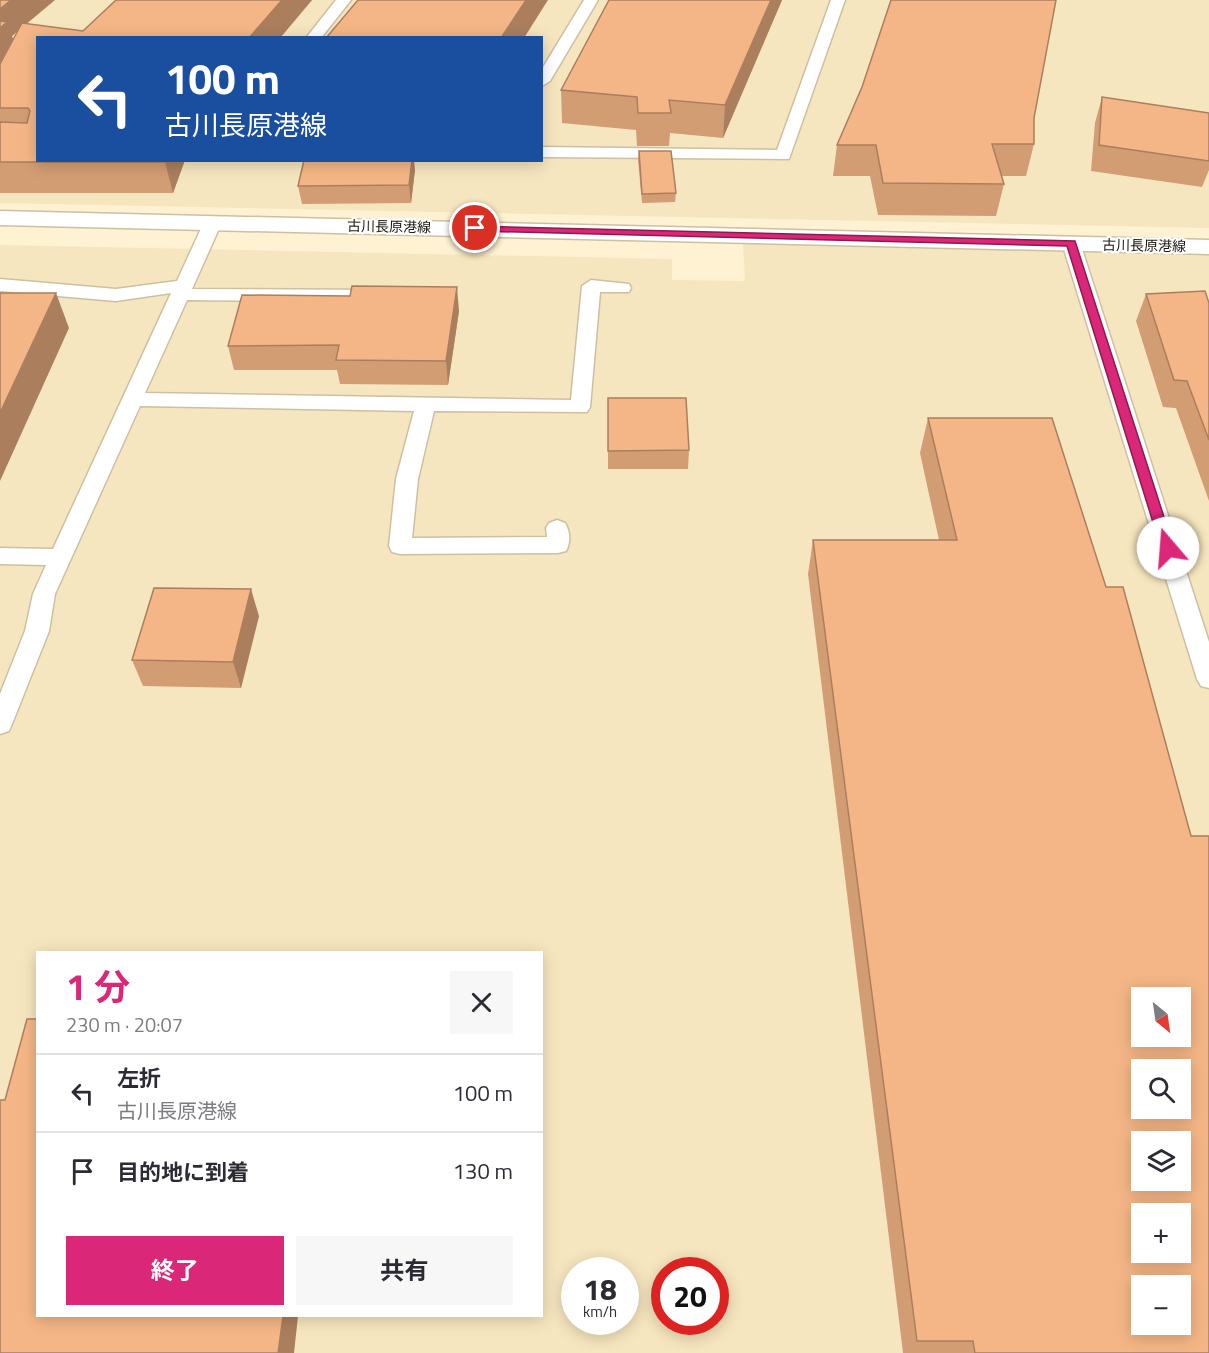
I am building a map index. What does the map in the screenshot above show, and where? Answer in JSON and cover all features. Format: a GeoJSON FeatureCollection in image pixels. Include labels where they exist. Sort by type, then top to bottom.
{"type":"FeatureCollection","features":[{"type":"Feature","properties":{"kind":"main road","name":"古川長原港線"},"geometry":{"type":"LineString","coordinates":[[0,218],[1209,247]]}},
{"type":"Feature","properties":{"kind":"lane"},"geometry":{"type":"LineString","coordinates":[[315,36],[344,0]]}},
{"type":"Feature","properties":{"kind":"lane"},"geometry":{"type":"LineString","coordinates":[[543,79],[591,0]]}},
{"type":"Feature","properties":{"kind":"lane"},"geometry":{"type":"LineString","coordinates":[[543,152],[783,154],[838,0]]}},
{"type":"Feature","properties":{"kind":"lane"},"geometry":{"type":"LineString","coordinates":[[0,724],[37,631],[44,594],[213,222]]}},
{"type":"Feature","properties":{"kind":"lane"},"geometry":{"type":"LineString","coordinates":[[1071,243],[1209,679]]}},
{"type":"Feature","properties":{"kind":"lane"},"geometry":{"type":"LineString","coordinates":[[0,285],[116,295],[182,290],[403,296]]}},
{"type":"Feature","properties":{"kind":"lane"},"geometry":{"type":"LineString","coordinates":[[132,399],[580,407],[591,286],[622,288]]}},
{"type":"Feature","properties":{"kind":"lane"},"geometry":{"type":"LineString","coordinates":[[426,403],[407,479],[400,546],[558,545],[557,528]]}},
{"type":"Feature","properties":{"kind":"lane"},"geometry":{"type":"LineString","coordinates":[[0,556],[60,557]]}},
{"type":"Feature","properties":{"kind":"shaded area"},"geometry":{"type":"Polygon","coordinates":[[[0,0],[1209,0],[1209,228],[0,203],[0,0]]]}},
{"type":"Feature","properties":{"kind":"shaded area"},"geometry":{"type":"Polygon","coordinates":[[[743,242],[1209,251],[1209,1353],[0,1353],[0,245],[672,259],[672,280],[745,281],[743,242]]]}},
{"type":"Feature","properties":{"kind":"building"},"geometry":{"type":"Polygon","coordinates":[[[0,0],[11,0],[0,9],[0,0]]]}},
{"type":"Feature","properties":{"kind":"building"},"geometry":{"type":"Polygon","coordinates":[[[116,0],[282,0],[251,36],[36,36],[36,162],[0,162],[0,122],[27,123],[30,111],[28,108],[0,108],[0,64],[22,23],[83,31],[116,0]]]}},
{"type":"Feature","properties":{"kind":"building"},"geometry":{"type":"Polygon","coordinates":[[[358,0],[526,0],[502,36],[328,36],[358,0]]]}},
{"type":"Feature","properties":{"kind":"building"},"geometry":{"type":"Polygon","coordinates":[[[609,0],[771,0],[725,105],[669,100],[671,113],[638,113],[637,97],[561,90],[609,0]]]}},
{"type":"Feature","properties":{"kind":"building"},"geometry":{"type":"Polygon","coordinates":[[[891,0],[1056,0],[1034,118],[1034,144],[992,144],[1004,184],[883,183],[876,145],[837,145],[862,87],[891,0]]]}},
{"type":"Feature","properties":{"kind":"building"},"geometry":{"type":"Polygon","coordinates":[[[0,21],[7,22],[0,28],[0,21]]]}},
{"type":"Feature","properties":{"kind":"building"},"geometry":{"type":"Polygon","coordinates":[[[1102,97],[1209,113],[1209,161],[1099,145],[1102,97]]]}},
{"type":"Feature","properties":{"kind":"building"},"geometry":{"type":"Polygon","coordinates":[[[639,151],[671,151],[676,193],[642,194],[639,151]]]}},
{"type":"Feature","properties":{"kind":"building"},"geometry":{"type":"Polygon","coordinates":[[[304,162],[412,162],[409,185],[298,186],[304,162]]]}},
{"type":"Feature","properties":{"kind":"building"},"geometry":{"type":"Polygon","coordinates":[[[352,286],[457,287],[446,361],[336,360],[339,345],[228,346],[242,295],[350,296],[352,286]]]}},
{"type":"Feature","properties":{"kind":"building"},"geometry":{"type":"Polygon","coordinates":[[[1205,291],[1209,303],[1209,440],[1187,381],[1174,380],[1146,294],[1205,291]]]}},
{"type":"Feature","properties":{"kind":"building"},"geometry":{"type":"Polygon","coordinates":[[[0,293],[56,293],[0,413],[0,293]]]}},
{"type":"Feature","properties":{"kind":"building"},"geometry":{"type":"Polygon","coordinates":[[[608,398],[686,398],[689,450],[608,451],[608,398]]]}},
{"type":"Feature","properties":{"kind":"building"},"geometry":{"type":"Polygon","coordinates":[[[928,418],[1052,418],[1106,587],[1123,587],[1191,836],[1209,836],[1209,1353],[975,1353],[973,1341],[917,1341],[813,540],[957,540],[928,418]]]}},
{"type":"Feature","properties":{"kind":"building"},"geometry":{"type":"Polygon","coordinates":[[[154,588],[251,589],[233,662],[132,660],[154,588]]]}},
{"type":"Feature","properties":{"kind":"building"},"geometry":{"type":"Polygon","coordinates":[[[27,1019],[36,1019],[36,1317],[283,1317],[278,1353],[0,1353],[0,1100],[5,1100],[27,1019]]]}},
{"type":"Feature","properties":{"kind":"route"},"geometry":{"type":"LineString","coordinates":[[475,228],[1071,243],[1168,548]]}}]}
